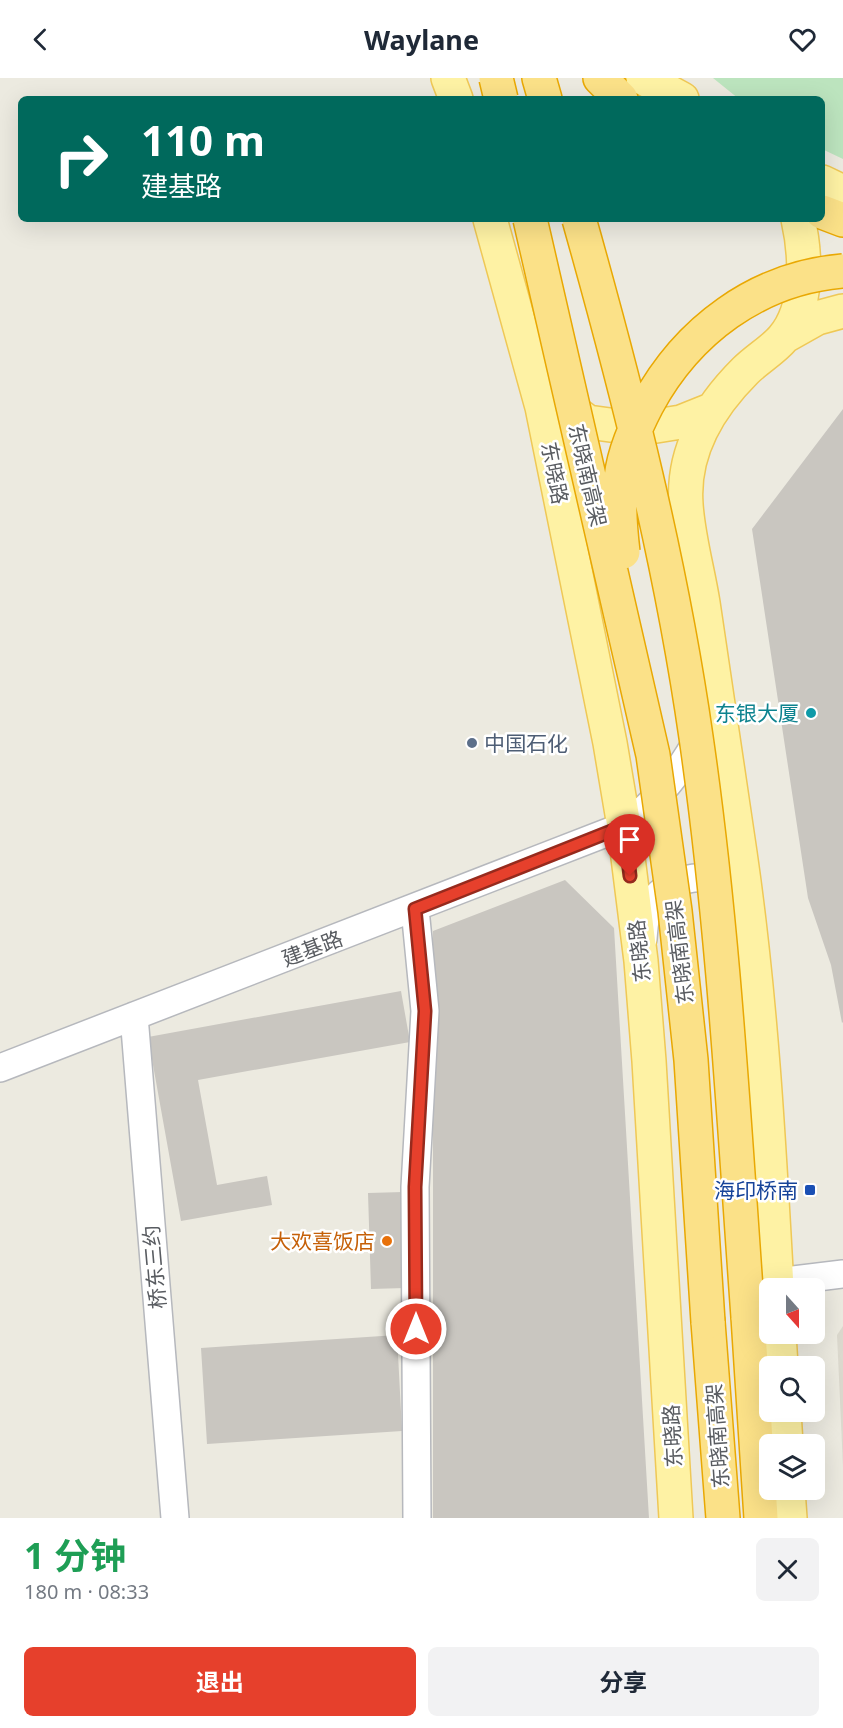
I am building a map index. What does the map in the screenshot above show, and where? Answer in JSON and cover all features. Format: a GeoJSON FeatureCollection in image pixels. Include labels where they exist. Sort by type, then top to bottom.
{"type":"FeatureCollection","features":[{"type":"Feature","properties":{"kind":"highway"},"geometry":{"type":"LineString","coordinates":[[496,78],[500,96]]}},
{"type":"Feature","properties":{"kind":"highway"},"geometry":{"type":"LineString","coordinates":[[539,78],[544,96]]}},
{"type":"Feature","properties":{"kind":"highway"},"geometry":{"type":"LineString","coordinates":[[600,78],[618,96]]}},
{"type":"Feature","properties":{"kind":"highway"},"geometry":{"type":"LineString","coordinates":[[825,213],[843,220]]}},
{"type":"Feature","properties":{"kind":"highway","name":"东晓南高架"},"geometry":{"type":"LineString","coordinates":[[531,222],[591,491],[642,696],[656,775],[691,1060],[723,1518]]}},
{"type":"Feature","properties":{"kind":"highway","name":"东晓南高架"},"geometry":{"type":"LineString","coordinates":[[580,222],[620,371],[654,513],[696,735],[721,953],[761,1518]]}},
{"type":"Feature","properties":{"kind":"highway"},"geometry":{"type":"LineString","coordinates":[[642,696],[619,503],[627,451],[639,420],[670,367],[689,346],[732,309],[784,283],[843,271]]}},
{"type":"Feature","properties":{"kind":"main road"},"geometry":{"type":"LineString","coordinates":[[448,78],[455,96]]}},
{"type":"Feature","properties":{"kind":"main road"},"geometry":{"type":"LineString","coordinates":[[491,96],[516,78]]}},
{"type":"Feature","properties":{"kind":"main road"},"geometry":{"type":"LineString","coordinates":[[643,78],[676,96]]}},
{"type":"Feature","properties":{"kind":"main road"},"geometry":{"type":"LineString","coordinates":[[668,78],[687,96]]}},
{"type":"Feature","properties":{"kind":"main road"},"geometry":{"type":"LineString","coordinates":[[825,183],[843,192]]}},
{"type":"Feature","properties":{"kind":"main road","name":"东晓路"},"geometry":{"type":"LineString","coordinates":[[491,222],[542,406],[606,722],[624,826],[641,961],[661,1237],[676,1518]]}},
{"type":"Feature","properties":{"kind":"main road"},"geometry":{"type":"LineString","coordinates":[[785,336],[803,289],[803,251],[798,222]]}},
{"type":"Feature","properties":{"kind":"main road"},"geometry":{"type":"LineString","coordinates":[[777,1278],[768,1122],[749,916],[686,503],[690,453],[711,410],[746,370],[785,336],[817,318],[843,311]]}},
{"type":"Feature","properties":{"kind":"main road"},"geometry":{"type":"LineString","coordinates":[[532,369],[555,398],[588,423],[657,426],[681,422],[711,410]]}},
{"type":"Feature","properties":{"kind":"main road"},"geometry":{"type":"LineString","coordinates":[[789,1500],[790,1518]]}},
{"type":"Feature","properties":{"kind":"street","name":"建基路"},"geometry":{"type":"LineString","coordinates":[[0,1068],[415,909],[624,826],[645,810],[679,773],[718,702]]}},
{"type":"Feature","properties":{"kind":"street"},"geometry":{"type":"LineString","coordinates":[[641,961],[648,908],[661,891],[676,882],[699,878],[719,881],[736,896],[749,916]]}},
{"type":"Feature","properties":{"kind":"street"},"geometry":{"type":"LineString","coordinates":[[415,909],[425,1011],[415,1187],[417,1518]]}},
{"type":"Feature","properties":{"kind":"street","name":"桥东三约"},"geometry":{"type":"LineString","coordinates":[[134,1016],[175,1518]]}},
{"type":"Feature","properties":{"kind":"street"},"geometry":{"type":"LineString","coordinates":[[819,1278],[843,1274]]}},
{"type":"Feature","properties":{"kind":"shaded area"},"geometry":{"type":"Polygon","coordinates":[[[843,1326],[843,1467],[837,1335],[843,1326]]]}},
{"type":"Feature","properties":{"kind":"green space"},"geometry":{"type":"Polygon","coordinates":[[[713,78],[843,78],[843,159],[825,150],[825,96],[735,96],[713,78]]]}},
{"type":"Feature","properties":{"kind":"building","name":"东银大厦"},"geometry":{"type":"Polygon","coordinates":[[[843,409],[842,1023],[831,965],[808,898],[752,529],[843,409]]]}},
{"type":"Feature","properties":{"kind":"building"},"geometry":{"type":"Polygon","coordinates":[[[565,880],[614,928],[649,1518],[433,1518],[433,931],[565,880]]]}},
{"type":"Feature","properties":{"kind":"building"},"geometry":{"type":"Polygon","coordinates":[[[401,991],[410,1042],[198,1080],[217,1185],[267,1176],[272,1205],[181,1221],[148,1037],[401,991]]]}},
{"type":"Feature","properties":{"kind":"building","name":"大欢喜饭店"},"geometry":{"type":"Polygon","coordinates":[[[403,1192],[405,1288],[371,1289],[368,1193],[403,1192]]]}},
{"type":"Feature","properties":{"kind":"building"},"geometry":{"type":"Polygon","coordinates":[[[397,1335],[402,1431],[207,1444],[201,1348],[397,1335]]]}},
{"type":"Feature","properties":{"kind":"place","name":"东银大厦"},"geometry":{"type":"Point","coordinates":[811,713]}},
{"type":"Feature","properties":{"kind":"place","name":"中国石化"},"geometry":{"type":"Point","coordinates":[472,743]}},
{"type":"Feature","properties":{"kind":"place","name":"海印桥南"},"geometry":{"type":"Point","coordinates":[810,1190]}},
{"type":"Feature","properties":{"kind":"place","name":"大欢喜饭店"},"geometry":{"type":"Point","coordinates":[387,1241]}},
{"type":"Feature","properties":{"kind":"route"},"geometry":{"type":"LineString","coordinates":[[416,1329],[415,1187],[425,1011],[415,909],[624,826],[630,876]]}}]}
